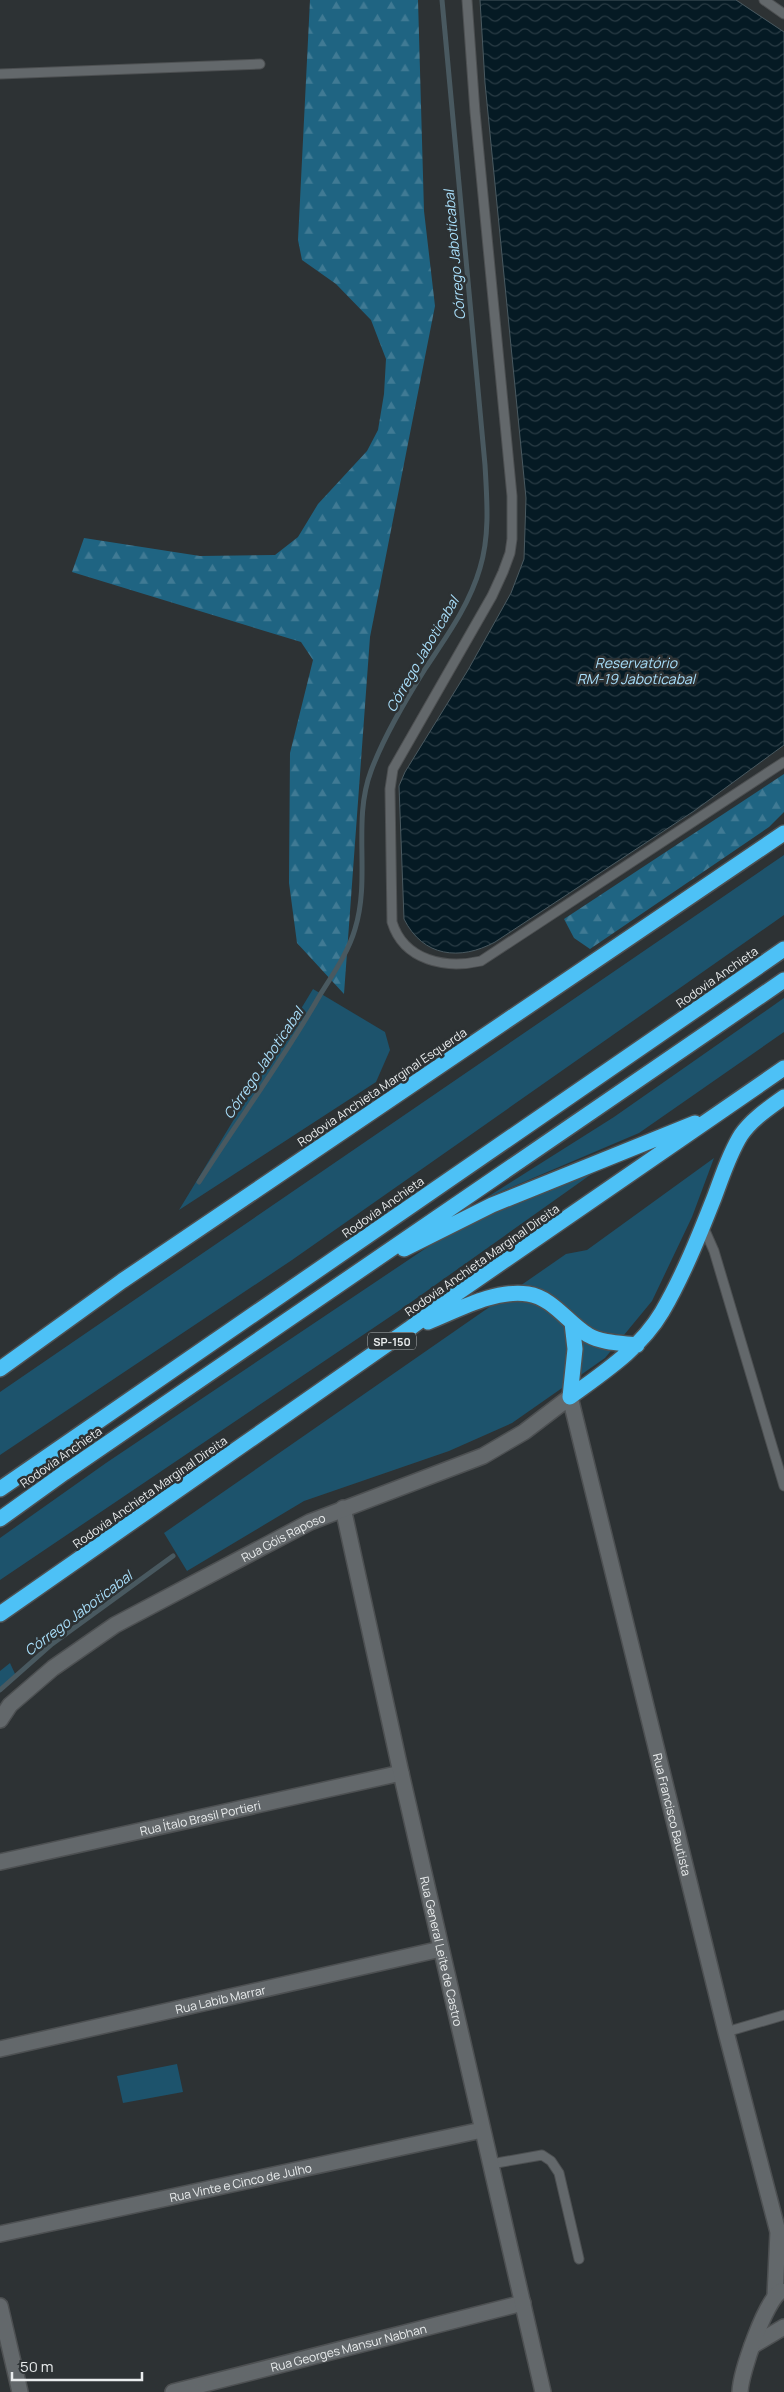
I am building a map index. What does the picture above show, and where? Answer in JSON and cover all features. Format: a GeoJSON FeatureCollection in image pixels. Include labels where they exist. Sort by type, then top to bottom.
{"type":"FeatureCollection","features":[{"type":"Feature","properties":{"kind":"highway","name":"Rodovia Anchieta Marginal Esquerda"},"geometry":{"type":"LineString","coordinates":[[0,1369],[122,1281],[784,833]]}},
{"type":"Feature","properties":{"kind":"highway","name":"Rodovia Anchieta"},"geometry":{"type":"LineString","coordinates":[[0,1489],[784,949]]}},
{"type":"Feature","properties":{"kind":"highway","name":"Rodovia Anchieta"},"geometry":{"type":"LineString","coordinates":[[0,1519],[356,1272],[784,980]]}},
{"type":"Feature","properties":{"kind":"highway","name":"Rodovia Anchieta Marginal Direita"},"geometry":{"type":"LineString","coordinates":[[0,1614],[409,1330],[453,1296],[784,1068]]}},
{"type":"Feature","properties":{"kind":"highway"},"geometry":{"type":"LineString","coordinates":[[570,1397],[637,1345],[661,1313],[703,1226],[733,1148],[742,1133],[760,1114],[784,1098]]}},
{"type":"Feature","properties":{"kind":"highway"},"geometry":{"type":"LineString","coordinates":[[356,1272],[492,1205],[721,1112]]}},
{"type":"Feature","properties":{"kind":"highway"},"geometry":{"type":"LineString","coordinates":[[409,1330],[458,1310],[506,1294],[528,1294],[544,1299],[588,1336],[600,1340],[637,1345]]}},
{"type":"Feature","properties":{"kind":"highway"},"geometry":{"type":"LineString","coordinates":[[570,1397],[575,1349],[572,1323]]}},
{"type":"Feature","properties":{"kind":"street"},"geometry":{"type":"LineString","coordinates":[[771,842],[784,828]]}},
{"type":"Feature","properties":{"kind":"street","name":"Rua Góis Raposo"},"geometry":{"type":"LineString","coordinates":[[0,1720],[10,1705],[53,1668],[116,1625],[284,1535],[343,1508],[483,1456],[524,1432],[570,1397]]}},
{"type":"Feature","properties":{"kind":"street","name":"Rua Francisco Bautista"},"geometry":{"type":"LineString","coordinates":[[570,1397],[726,2032],[781,2235],[777,2296],[772,2312],[775,2317],[784,2322]]}},
{"type":"Feature","properties":{"kind":"street","name":"Rua General Leite de Castro"},"geometry":{"type":"LineString","coordinates":[[343,1508],[401,1773],[543,2392]]}},
{"type":"Feature","properties":{"kind":"street","name":"Rua Ítalo Brasil Portieri"},"geometry":{"type":"LineString","coordinates":[[0,1862],[401,1773]]}},
{"type":"Feature","properties":{"kind":"street","name":"Rua Labib Marrar"},"geometry":{"type":"LineString","coordinates":[[0,2049],[441,1949]]}},
{"type":"Feature","properties":{"kind":"street","name":"Rua Vinte e Cinco de Julho"},"geometry":{"type":"LineString","coordinates":[[0,2234],[482,2130]]}},
{"type":"Feature","properties":{"kind":"street","name":"Rua Francisco Bautista"},"geometry":{"type":"LineString","coordinates":[[740,2392],[742,2374],[752,2346],[777,2296]]}},
{"type":"Feature","properties":{"kind":"street","name":"Rua Georges Mansur Nabhan"},"geometry":{"type":"LineString","coordinates":[[173,2392],[523,2304]]}},
{"type":"Feature","properties":{"kind":"street"},"geometry":{"type":"LineString","coordinates":[[0,2306],[20,2392]]}},
{"type":"Feature","properties":{"kind":"street"},"geometry":{"type":"LineString","coordinates":[[752,2346],[784,2327]]}},
{"type":"Feature","properties":{"kind":"lane"},"geometry":{"type":"LineString","coordinates":[[467,0],[475,112],[512,496],[512,539],[510,553],[492,596],[394,770],[390,789],[392,922],[394,929],[408,949],[429,960],[458,965],[481,961],[784,762]]}},
{"type":"Feature","properties":{"kind":"lane"},"geometry":{"type":"LineString","coordinates":[[764,0],[784,14]]}},
{"type":"Feature","properties":{"kind":"lane"},"geometry":{"type":"LineString","coordinates":[[0,74],[260,64]]}},
{"type":"Feature","properties":{"kind":"lane"},"geometry":{"type":"LineString","coordinates":[[703,1226],[714,1251],[784,1486]]}},
{"type":"Feature","properties":{"kind":"lane"},"geometry":{"type":"LineString","coordinates":[[726,2032],[784,2015]]}},
{"type":"Feature","properties":{"kind":"lane"},"geometry":{"type":"LineString","coordinates":[[491,2164],[542,2155],[551,2161],[559,2173],[579,2259]]}},
{"type":"Feature","properties":{"kind":"shaded area"},"geometry":{"type":"Polygon","coordinates":[[[784,855],[784,915],[292,1260],[0,1455],[0,1392],[784,855]]]}},
{"type":"Feature","properties":{"kind":"shaded area"},"geometry":{"type":"Polygon","coordinates":[[[313,989],[385,1032],[390,1050],[376,1082],[179,1210],[313,989]]]}},
{"type":"Feature","properties":{"kind":"shaded area"},"geometry":{"type":"Polygon","coordinates":[[[784,998],[784,1032],[639,1133],[486,1198],[614,1117],[784,998]]]}},
{"type":"Feature","properties":{"kind":"shaded area"},"geometry":{"type":"Polygon","coordinates":[[[714,1158],[692,1217],[652,1301],[605,1358],[512,1423],[449,1451],[304,1501],[187,1571],[164,1533],[566,1254],[587,1250],[714,1158]]]}},
{"type":"Feature","properties":{"kind":"shaded area"},"geometry":{"type":"Polygon","coordinates":[[[600,1168],[400,1310],[0,1580],[0,1538],[106,1463],[450,1232],[600,1168]]]}},
{"type":"Feature","properties":{"kind":"shaded area"},"geometry":{"type":"Polygon","coordinates":[[[10,1663],[16,1676],[0,1692],[0,1671],[10,1663]]]}},
{"type":"Feature","properties":{"kind":"shaded area"},"geometry":{"type":"Polygon","coordinates":[[[177,2064],[183,2092],[123,2103],[117,2076],[177,2064]]]}},
{"type":"Feature","properties":{"kind":"green space"},"geometry":{"type":"Polygon","coordinates":[[[310,0],[418,0],[424,211],[435,306],[370,637],[344,994],[297,943],[289,883],[290,753],[313,660],[301,642],[72,572],[84,538],[200,556],[275,555],[298,537],[318,504],[367,451],[378,430],[384,394],[386,359],[371,320],[336,284],[302,260],[298,240],[310,0]]]}},
{"type":"Feature","properties":{"kind":"green space"},"geometry":{"type":"Polygon","coordinates":[[[784,774],[784,812],[769,827],[590,949],[574,938],[564,919],[784,774]]]}},
{"type":"Feature","properties":{"kind":"water","name":"Reservatório RM-19 Jaboticabal"},"geometry":{"type":"Polygon","coordinates":[[[480,0],[736,0],[784,32],[784,745],[694,811],[495,942],[469,952],[456,953],[443,952],[421,941],[412,932],[404,919],[399,786],[405,772],[468,670],[511,593],[524,559],[526,498],[485,83],[480,0]]]}},
{"type":"Feature","properties":{"kind":"waterway","name":"Córrego Jaboticabal"},"geometry":{"type":"LineString","coordinates":[[199,1182],[291,1043],[344,955],[355,929],[360,910],[363,810],[371,771],[382,745],[403,706],[449,633],[470,595],[483,556],[487,517],[485,465],[442,0]]}},
{"type":"Feature","properties":{"kind":"waterway","name":"Córrego Jaboticabal"},"geometry":{"type":"LineString","coordinates":[[0,1690],[52,1644],[173,1556]]}}]}
